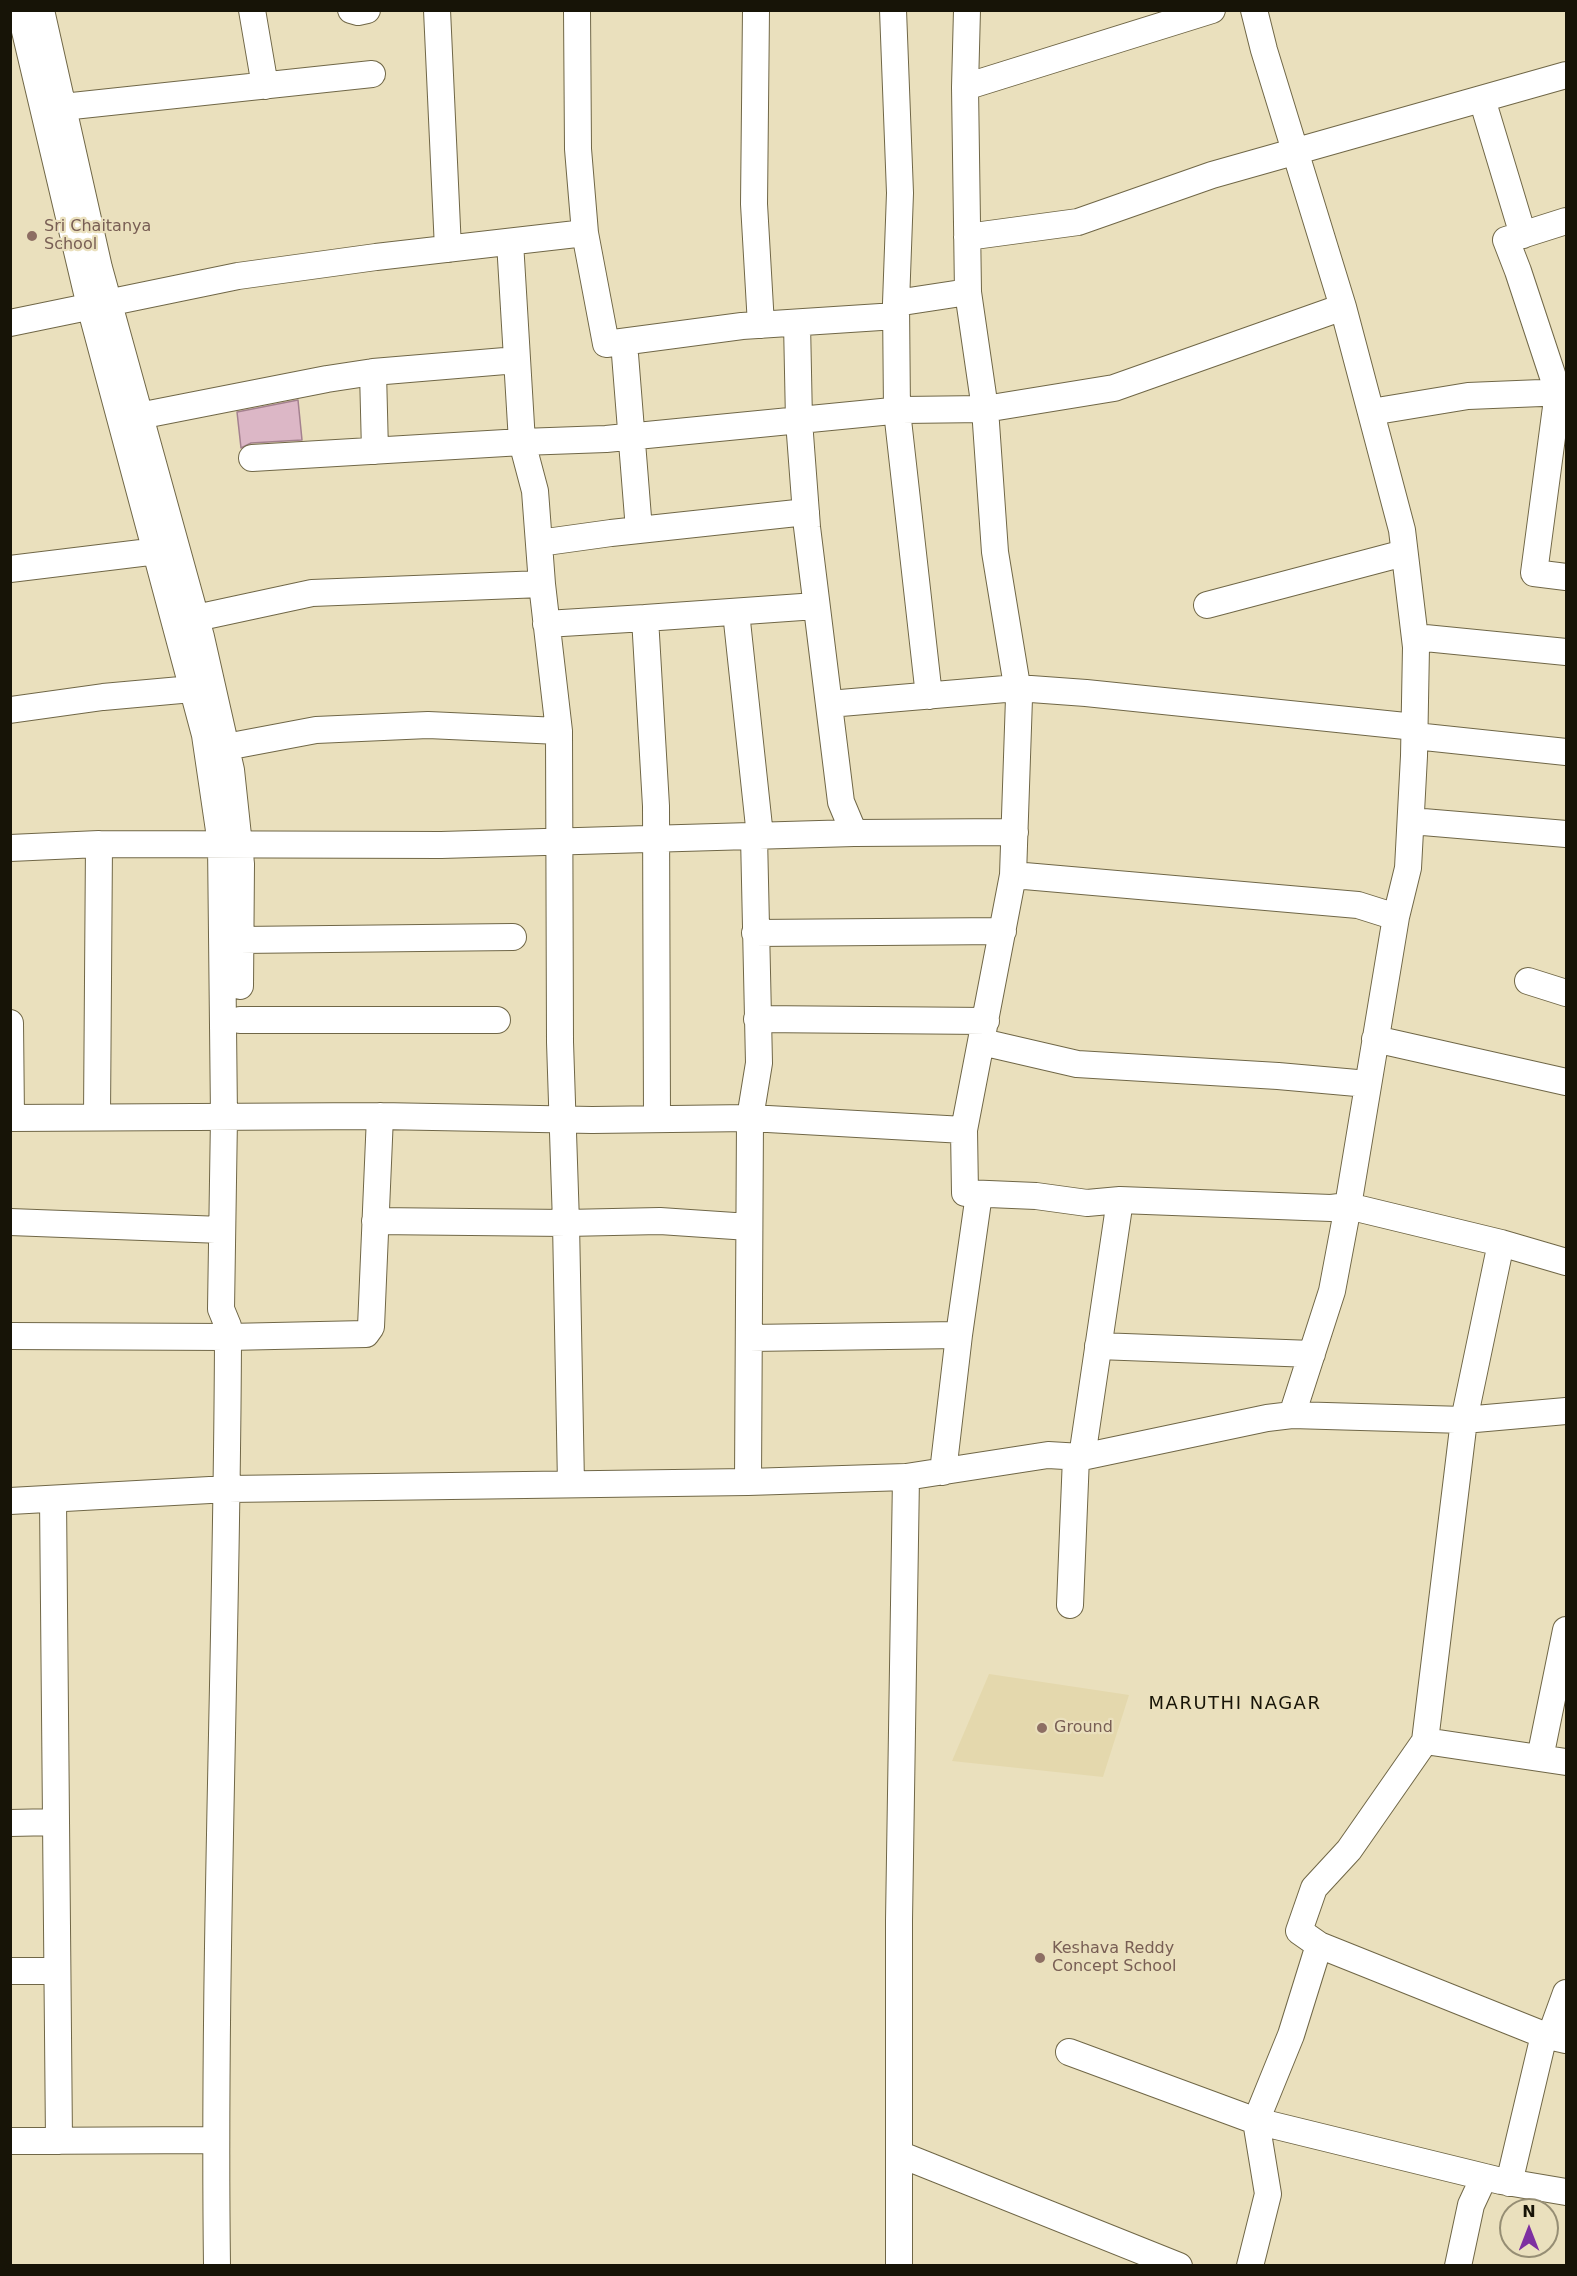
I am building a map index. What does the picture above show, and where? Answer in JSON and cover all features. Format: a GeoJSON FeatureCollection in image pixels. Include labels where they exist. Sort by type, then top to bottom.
{"type":"FeatureCollection","features":[{"type":"Feature","properties":{"kind":"street"},"geometry":{"type":"LineString","coordinates":[[20,10],[167,550],[196,618],[231,770],[232,1116],[236,1308],[228,1331]]}},
{"type":"Feature","properties":{"kind":"street"},"geometry":{"type":"LineString","coordinates":[[41,10],[63,107],[99,304],[139,416],[167,550],[192,689],[230,845],[240,939],[240,1020],[222,1230],[221,1309],[228,1331],[228,1489],[215,2140],[217,2265]]}},
{"type":"Feature","properties":{"kind":"street"},"geometry":{"type":"LineString","coordinates":[[252,10],[265,86]]}},
{"type":"Feature","properties":{"kind":"street"},"geometry":{"type":"LineString","coordinates":[[351,10],[358,12],[367,10]]}},
{"type":"Feature","properties":{"kind":"street"},"geometry":{"type":"LineString","coordinates":[[437,10],[448,249]]}},
{"type":"Feature","properties":{"kind":"street"},"geometry":{"type":"LineString","coordinates":[[577,10],[578,149],[585,233],[606,344],[761,325],[797,323],[896,309],[968,292]]}},
{"type":"Feature","properties":{"kind":"street"},"geometry":{"type":"LineString","coordinates":[[756,10],[753,204],[761,325]]}},
{"type":"Feature","properties":{"kind":"street"},"geometry":{"type":"LineString","coordinates":[[893,10],[900,193],[896,309],[897,411],[929,696]]}},
{"type":"Feature","properties":{"kind":"street"},"geometry":{"type":"LineString","coordinates":[[967,10],[968,292],[985,409],[994,552],[1019,698],[1013,875],[964,1130],[965,1193],[1036,1196],[1087,1203],[1120,1200],[1331,1208],[1348,1206],[1501,1243],[1566,1262]]}},
{"type":"Feature","properties":{"kind":"street"},"geometry":{"type":"LineString","coordinates":[[966,87],[1212,10]]}},
{"type":"Feature","properties":{"kind":"street"},"geometry":{"type":"LineString","coordinates":[[1254,10],[1343,307],[1402,531],[1414,637],[1414,731],[1408,868],[1396,917],[1332,1291],[1292,1415]]}},
{"type":"Feature","properties":{"kind":"street"},"geometry":{"type":"LineString","coordinates":[[63,107],[372,74]]}},
{"type":"Feature","properties":{"kind":"street"},"geometry":{"type":"LineString","coordinates":[[967,237],[1078,222],[1212,175],[1566,75]]}},
{"type":"Feature","properties":{"kind":"street"},"geometry":{"type":"LineString","coordinates":[[1482,99],[1523,235]]}},
{"type":"Feature","properties":{"kind":"street"},"geometry":{"type":"LineString","coordinates":[[1566,221],[1506,240],[1562,392],[1534,573],[1566,577]]}},
{"type":"Feature","properties":{"kind":"street"},"geometry":{"type":"LineString","coordinates":[[10,323],[238,276],[585,233]]}},
{"type":"Feature","properties":{"kind":"street"},"geometry":{"type":"LineString","coordinates":[[510,242],[522,442],[535,491],[542,584],[559,731],[560,1042],[571,1484]]}},
{"type":"Feature","properties":{"kind":"street"},"geometry":{"type":"LineString","coordinates":[[252,458],[633,436],[897,411],[985,409],[1114,388],[1343,307]]}},
{"type":"Feature","properties":{"kind":"street"},"geometry":{"type":"LineString","coordinates":[[797,323],[799,421],[816,606],[841,802],[854,833]]}},
{"type":"Feature","properties":{"kind":"street"},"geometry":{"type":"LineString","coordinates":[[624,342],[639,531]]}},
{"type":"Feature","properties":{"kind":"street"},"geometry":{"type":"LineString","coordinates":[[139,416],[373,372],[517,360]]}},
{"type":"Feature","properties":{"kind":"street"},"geometry":{"type":"LineString","coordinates":[[373,372],[375,451]]}},
{"type":"Feature","properties":{"kind":"street"},"geometry":{"type":"LineString","coordinates":[[1371,412],[1468,396],[1562,392]]}},
{"type":"Feature","properties":{"kind":"street"},"geometry":{"type":"LineString","coordinates":[[539,543],[806,512]]}},
{"type":"Feature","properties":{"kind":"street"},"geometry":{"type":"LineString","coordinates":[[10,569],[167,550]]}},
{"type":"Feature","properties":{"kind":"street"},"geometry":{"type":"LineString","coordinates":[[1207,605],[1404,553]]}},
{"type":"Feature","properties":{"kind":"street"},"geometry":{"type":"LineString","coordinates":[[196,618],[312,593],[542,584]]}},
{"type":"Feature","properties":{"kind":"street"},"geometry":{"type":"LineString","coordinates":[[546,624],[816,606]]}},
{"type":"Feature","properties":{"kind":"street"},"geometry":{"type":"LineString","coordinates":[[736,612],[757,836],[756,933],[759,1063],[750,1118],[748,1482]]}},
{"type":"Feature","properties":{"kind":"street"},"geometry":{"type":"LineString","coordinates":[[645,618],[656,839],[657,1119]]}},
{"type":"Feature","properties":{"kind":"street"},"geometry":{"type":"LineString","coordinates":[[1414,637],[1566,652]]}},
{"type":"Feature","properties":{"kind":"street"},"geometry":{"type":"LineString","coordinates":[[830,704],[1017,688],[1086,693],[1414,731],[1566,752]]}},
{"type":"Feature","properties":{"kind":"street"},"geometry":{"type":"LineString","coordinates":[[10,710],[103,697],[192,689]]}},
{"type":"Feature","properties":{"kind":"street"},"geometry":{"type":"LineString","coordinates":[[226,747],[316,730],[428,725],[559,731]]}},
{"type":"Feature","properties":{"kind":"street"},"geometry":{"type":"LineString","coordinates":[[1411,821],[1566,834]]}},
{"type":"Feature","properties":{"kind":"street"},"geometry":{"type":"LineString","coordinates":[[10,848],[99,844],[441,845],[854,833],[1015,832]]}},
{"type":"Feature","properties":{"kind":"street"},"geometry":{"type":"LineString","coordinates":[[98,1116],[99,844]]}},
{"type":"Feature","properties":{"kind":"street"},"geometry":{"type":"LineString","coordinates":[[1013,875],[1358,905],[1396,917]]}},
{"type":"Feature","properties":{"kind":"street"},"geometry":{"type":"LineString","coordinates":[[756,933],[1003,931]]}},
{"type":"Feature","properties":{"kind":"street"},"geometry":{"type":"LineString","coordinates":[[240,939],[513,938]]}},
{"type":"Feature","properties":{"kind":"street"},"geometry":{"type":"LineString","coordinates":[[1528,981],[1566,993]]}},
{"type":"Feature","properties":{"kind":"street"},"geometry":{"type":"LineString","coordinates":[[758,1019],[984,1032],[1077,1064],[1278,1076],[1368,1084]]}},
{"type":"Feature","properties":{"kind":"street"},"geometry":{"type":"LineString","coordinates":[[240,1020],[497,1020]]}},
{"type":"Feature","properties":{"kind":"street"},"geometry":{"type":"LineString","coordinates":[[10,1023],[11,1118],[380,1116],[563,1120],[750,1118],[964,1130]]}},
{"type":"Feature","properties":{"kind":"street"},"geometry":{"type":"LineString","coordinates":[[1375,1039],[1566,1082]]}},
{"type":"Feature","properties":{"kind":"street"},"geometry":{"type":"LineString","coordinates":[[10,1336],[228,1331],[366,1334],[371,1327],[380,1116]]}},
{"type":"Feature","properties":{"kind":"street"},"geometry":{"type":"LineString","coordinates":[[943,1472],[958,1335],[979,1194]]}},
{"type":"Feature","properties":{"kind":"street"},"geometry":{"type":"LineString","coordinates":[[1070,1605],[1079,1457],[1120,1200]]}},
{"type":"Feature","properties":{"kind":"street"},"geometry":{"type":"LineString","coordinates":[[375,1221],[566,1223],[660,1221],[749,1227]]}},
{"type":"Feature","properties":{"kind":"street"},"geometry":{"type":"LineString","coordinates":[[10,1222],[222,1230]]}},
{"type":"Feature","properties":{"kind":"street"},"geometry":{"type":"LineString","coordinates":[[1501,1243],[1464,1420],[1425,1741],[1349,1851],[1314,1888],[1299,1931],[1319,1946],[1554,2037]]}},
{"type":"Feature","properties":{"kind":"street"},"geometry":{"type":"LineString","coordinates":[[748,1338],[958,1335]]}},
{"type":"Feature","properties":{"kind":"street"},"geometry":{"type":"LineString","coordinates":[[1098,1346],[1312,1354]]}},
{"type":"Feature","properties":{"kind":"street"},"geometry":{"type":"LineString","coordinates":[[10,1501],[228,1489],[748,1482],[906,1477],[1048,1455],[1079,1457],[1267,1418],[1292,1415],[1464,1420],[1566,1411]]}},
{"type":"Feature","properties":{"kind":"street"},"geometry":{"type":"LineString","coordinates":[[899,2265],[899,1920],[906,1477]]}},
{"type":"Feature","properties":{"kind":"street"},"geometry":{"type":"LineString","coordinates":[[53,1499],[59,2141]]}},
{"type":"Feature","properties":{"kind":"street"},"geometry":{"type":"LineString","coordinates":[[1540,1758],[1566,1630]]}},
{"type":"Feature","properties":{"kind":"street"},"geometry":{"type":"LineString","coordinates":[[1425,1741],[1566,1762]]}},
{"type":"Feature","properties":{"kind":"street"},"geometry":{"type":"LineString","coordinates":[[10,1823],[56,1822]]}},
{"type":"Feature","properties":{"kind":"street"},"geometry":{"type":"LineString","coordinates":[[1250,2265],[1268,2194],[1256,2121],[1291,2035],[1319,1946]]}},
{"type":"Feature","properties":{"kind":"street"},"geometry":{"type":"LineString","coordinates":[[10,1971],[57,1971]]}},
{"type":"Feature","properties":{"kind":"street"},"geometry":{"type":"LineString","coordinates":[[1509,2182],[1566,1993]]}},
{"type":"Feature","properties":{"kind":"street"},"geometry":{"type":"LineString","coordinates":[[1069,2052],[1256,2121],[1484,2177],[1566,2192]]}},
{"type":"Feature","properties":{"kind":"street"},"geometry":{"type":"LineString","coordinates":[[10,2140],[215,2140]]}},
{"type":"Feature","properties":{"kind":"street"},"geometry":{"type":"LineString","coordinates":[[899,2154],[1179,2265]]}},
{"type":"Feature","properties":{"kind":"street"},"geometry":{"type":"LineString","coordinates":[[1458,2265],[1471,2205],[1484,2177]]}},
{"type":"Feature","properties":{"kind":"shaded area","name":"Ground"},"geometry":{"type":"Polygon","coordinates":[[[989,1674],[1129,1695],[1103,1777],[952,1761],[989,1674]]]}},
{"type":"Feature","properties":{"kind":"building"},"geometry":{"type":"Polygon","coordinates":[[[298,400],[302,440],[251,443],[241,448],[237,412],[298,400]]]}},
{"type":"Feature","properties":{"kind":"place","name":"Sri Chaitanya School"},"geometry":{"type":"Point","coordinates":[32,236]}},
{"type":"Feature","properties":{"kind":"place","name":"Ground"},"geometry":{"type":"Point","coordinates":[1042,1728]}},
{"type":"Feature","properties":{"kind":"place","name":"Keshava Reddy Concept School"},"geometry":{"type":"Point","coordinates":[1040,1958]}},
{"type":"Feature","properties":{"kind":"district","name":"MARUTHI NAGAR"},"geometry":{"type":"Point","coordinates":[1235,1704]}}]}
